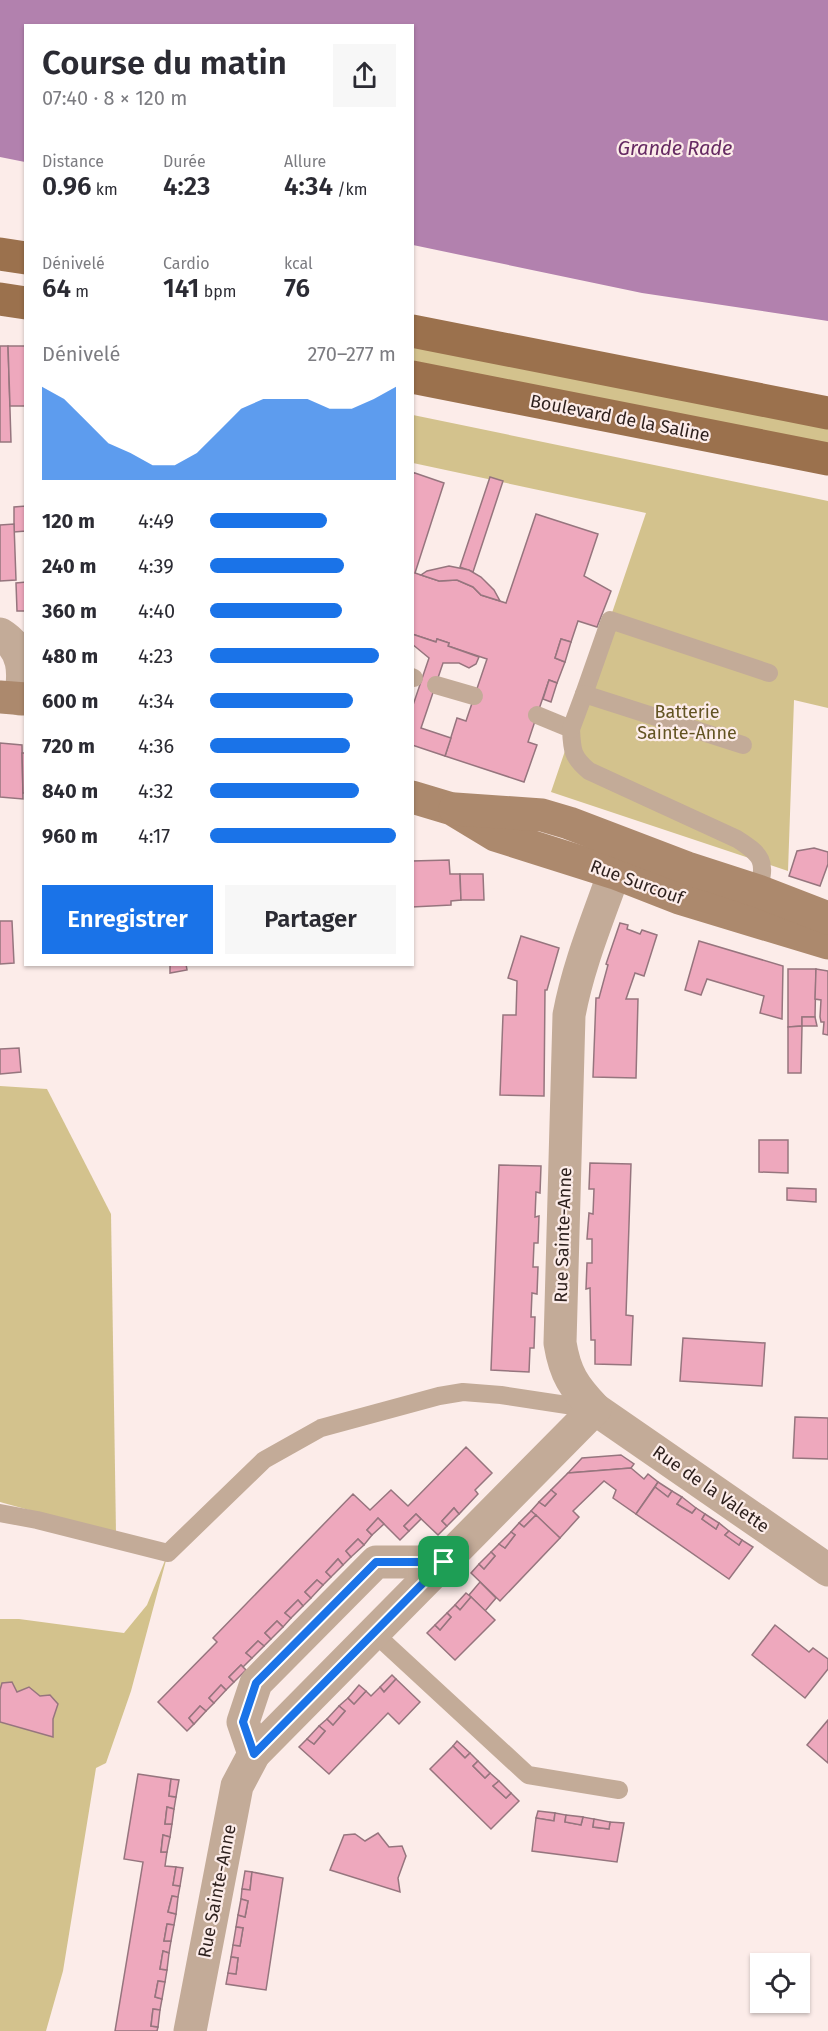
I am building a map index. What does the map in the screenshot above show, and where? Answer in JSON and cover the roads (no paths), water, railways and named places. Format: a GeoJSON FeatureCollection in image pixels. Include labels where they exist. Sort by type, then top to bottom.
{"type":"FeatureCollection","features":[{"type":"Feature","properties":{"kind":"main road"},"geometry":{"type":"LineString","coordinates":[[0,254],[24,258]]}},
{"type":"Feature","properties":{"kind":"main road"},"geometry":{"type":"LineString","coordinates":[[0,299],[24,303]]}},
{"type":"Feature","properties":{"kind":"main road"},"geometry":{"type":"LineString","coordinates":[[414,332],[828,413]]}},
{"type":"Feature","properties":{"kind":"main road","name":"Boulevard de la Saline"},"geometry":{"type":"LineString","coordinates":[[414,377],[828,459]]}},
{"type":"Feature","properties":{"kind":"main road","name":"Rue Surcouf"},"geometry":{"type":"LineString","coordinates":[[414,798],[452,809],[542,815],[569,823],[679,898],[828,943]]}},
{"type":"Feature","properties":{"kind":"main road","name":"Rue Surcouf"},"geometry":{"type":"LineString","coordinates":[[619,858],[687,868],[758,891],[828,918]]}},
{"type":"Feature","properties":{"kind":"street"},"geometry":{"type":"LineString","coordinates":[[0,634],[15,645],[20,654],[23,674],[15,698]]}},
{"type":"Feature","properties":{"kind":"street","name":"Rue Sainte-Anne"},"geometry":{"type":"LineString","coordinates":[[190,2031],[237,1786],[254,1754],[595,1409],[570,1380],[563,1365],[560,1343],[569,1015],[574,987],[595,921],[619,858]]}},
{"type":"Feature","properties":{"kind":"street","name":"Rue de la Valette"},"geometry":{"type":"LineString","coordinates":[[595,1409],[828,1570]]}},
{"type":"Feature","properties":{"kind":"street"},"geometry":{"type":"LineString","coordinates":[[254,1754],[243,1722],[256,1683],[376,1562],[444,1562]]}},
{"type":"Feature","properties":{"kind":"lane"},"geometry":{"type":"LineString","coordinates":[[758,891],[763,875],[762,861],[756,851],[737,839],[589,771],[572,753],[571,729],[610,620],[769,673]]}},
{"type":"Feature","properties":{"kind":"lane"},"geometry":{"type":"LineString","coordinates":[[436,685],[474,696]]}},
{"type":"Feature","properties":{"kind":"lane"},"geometry":{"type":"LineString","coordinates":[[584,694],[743,745]]}},
{"type":"Feature","properties":{"kind":"lane"},"geometry":{"type":"LineString","coordinates":[[537,715],[571,729]]}},
{"type":"Feature","properties":{"kind":"lane"},"geometry":{"type":"LineString","coordinates":[[0,1514],[37,1520],[168,1553],[264,1460],[321,1428],[439,1396],[463,1392],[501,1395],[595,1409]]}},
{"type":"Feature","properties":{"kind":"lane"},"geometry":{"type":"LineString","coordinates":[[373,1632],[528,1775],[619,1790]]}},
{"type":"Feature","properties":{"kind":"water","name":"Grande Rade"},"geometry":{"type":"Polygon","coordinates":[[[0,0],[828,0],[828,321],[642,293],[414,245],[414,24],[24,24],[24,162],[0,157],[0,0]]]}},
{"type":"Feature","properties":{"kind":"park label","name":"Batterie Sainte-Anne"},"geometry":{"type":"Point","coordinates":[687,722]}}]}
